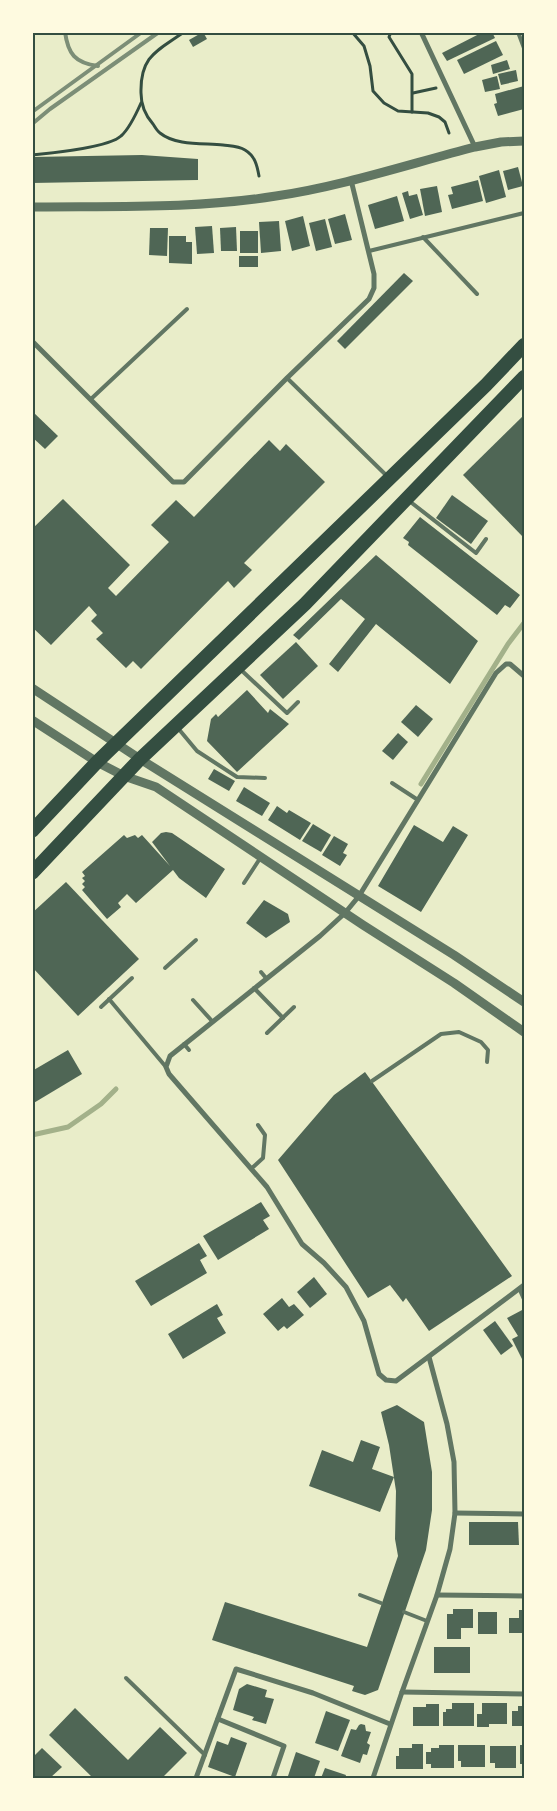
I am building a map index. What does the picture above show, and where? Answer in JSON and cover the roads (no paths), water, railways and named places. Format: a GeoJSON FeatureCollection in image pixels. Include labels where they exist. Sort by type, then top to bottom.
{"type":"FeatureCollection","features":[{"type":"Feature","properties":{"kind":"highway"},"geometry":{"type":"LineString","coordinates":[[32,831],[97,762],[486,385],[524,345]]}},
{"type":"Feature","properties":{"kind":"highway"},"geometry":{"type":"LineString","coordinates":[[32,872],[140,759],[304,604],[524,377]]}},
{"type":"Feature","properties":{"kind":"street"},"geometry":{"type":"LineString","coordinates":[[421,32],[475,147]]}},
{"type":"Feature","properties":{"kind":"street"},"geometry":{"type":"LineString","coordinates":[[32,207],[228,201],[292,193],[351,180],[475,147],[501,142],[524,141]]}},
{"type":"Feature","properties":{"kind":"street"},"geometry":{"type":"LineString","coordinates":[[32,341],[173,482],[184,482],[287,378],[369,299],[374,288],[374,274],[351,180]]}},
{"type":"Feature","properties":{"kind":"street"},"geometry":{"type":"LineString","coordinates":[[524,676],[510,664],[506,664],[501,668],[359,896],[345,913],[320,936],[170,1056],[166,1067],[169,1074],[267,1186],[302,1244],[324,1263],[346,1287],[364,1321],[379,1374],[386,1380],[396,1381],[522,1287],[524,1298]]}},
{"type":"Feature","properties":{"kind":"street"},"geometry":{"type":"LineString","coordinates":[[32,688],[140,759],[482,973],[524,1002]]}},
{"type":"Feature","properties":{"kind":"street"},"geometry":{"type":"LineString","coordinates":[[32,720],[97,762],[124,776],[156,787],[454,983],[524,1032]]}},
{"type":"Feature","properties":{"kind":"street"},"geometry":{"type":"LineString","coordinates":[[373,1778],[390,1724],[437,1595],[450,1548],[454,1513],[454,1462],[447,1424],[429,1357]]}},
{"type":"Feature","properties":{"kind":"street"},"geometry":{"type":"LineString","coordinates":[[454,1513],[524,1514]]}},
{"type":"Feature","properties":{"kind":"street"},"geometry":{"type":"LineString","coordinates":[[437,1595],[524,1596]]}},
{"type":"Feature","properties":{"kind":"street"},"geometry":{"type":"LineString","coordinates":[[196,1778],[236,1669],[313,1693],[390,1724]]}},
{"type":"Feature","properties":{"kind":"street"},"geometry":{"type":"LineString","coordinates":[[402,1692],[524,1694]]}},
{"type":"Feature","properties":{"kind":"street"},"geometry":{"type":"LineString","coordinates":[[218,1719],[284,1746],[273,1778]]}},
{"type":"Feature","properties":{"kind":"lane"},"geometry":{"type":"LineString","coordinates":[[518,32],[524,48]]}},
{"type":"Feature","properties":{"kind":"lane"},"geometry":{"type":"LineString","coordinates":[[369,252],[524,213]]}},
{"type":"Feature","properties":{"kind":"lane"},"geometry":{"type":"LineString","coordinates":[[423,238],[477,294]]}},
{"type":"Feature","properties":{"kind":"lane"},"geometry":{"type":"LineString","coordinates":[[91,399],[187,308]]}},
{"type":"Feature","properties":{"kind":"lane"},"geometry":{"type":"LineString","coordinates":[[287,378],[390,478]]}},
{"type":"Feature","properties":{"kind":"lane"},"geometry":{"type":"LineString","coordinates":[[406,499],[476,553],[486,539]]}},
{"type":"Feature","properties":{"kind":"lane"},"geometry":{"type":"LineString","coordinates":[[238,666],[287,713],[298,702]]}},
{"type":"Feature","properties":{"kind":"lane"},"geometry":{"type":"LineString","coordinates":[[175,726],[197,751],[237,777],[265,778]]}},
{"type":"Feature","properties":{"kind":"lane"},"geometry":{"type":"LineString","coordinates":[[392,783],[418,800]]}},
{"type":"Feature","properties":{"kind":"lane"},"geometry":{"type":"LineString","coordinates":[[244,883],[261,857]]}},
{"type":"Feature","properties":{"kind":"lane"},"geometry":{"type":"LineString","coordinates":[[165,968],[196,940]]}},
{"type":"Feature","properties":{"kind":"lane"},"geometry":{"type":"LineString","coordinates":[[261,972],[266,978]]}},
{"type":"Feature","properties":{"kind":"lane"},"geometry":{"type":"LineString","coordinates":[[101,1007],[132,978]]}},
{"type":"Feature","properties":{"kind":"lane"},"geometry":{"type":"LineString","coordinates":[[254,988],[283,1018]]}},
{"type":"Feature","properties":{"kind":"lane"},"geometry":{"type":"LineString","coordinates":[[109,999],[166,1067]]}},
{"type":"Feature","properties":{"kind":"lane"},"geometry":{"type":"LineString","coordinates":[[193,1000],[212,1021]]}},
{"type":"Feature","properties":{"kind":"lane"},"geometry":{"type":"LineString","coordinates":[[267,1032],[294,1007]]}},
{"type":"Feature","properties":{"kind":"lane"},"geometry":{"type":"LineString","coordinates":[[372,1080],[441,1034],[458,1032],[481,1042],[488,1050],[487,1062]]}},
{"type":"Feature","properties":{"kind":"lane"},"geometry":{"type":"LineString","coordinates":[[184,1044],[189,1050]]}},
{"type":"Feature","properties":{"kind":"lane"},"geometry":{"type":"LineString","coordinates":[[252,1168],[263,1158],[265,1135],[258,1125]]}},
{"type":"Feature","properties":{"kind":"lane"},"geometry":{"type":"LineString","coordinates":[[360,1595],[381,1603]]}},
{"type":"Feature","properties":{"kind":"lane"},"geometry":{"type":"LineString","coordinates":[[404,1612],[427,1621]]}},
{"type":"Feature","properties":{"kind":"lane"},"geometry":{"type":"LineString","coordinates":[[126,1678],[205,1755]]}},
{"type":"Feature","properties":{"kind":"waterway"},"geometry":{"type":"LineString","coordinates":[[421,784],[508,644],[524,623]]}},
{"type":"Feature","properties":{"kind":"waterway"},"geometry":{"type":"LineString","coordinates":[[32,1135],[68,1127],[101,1104],[116,1089]]}},
{"type":"Feature","properties":{"kind":"railway"},"geometry":{"type":"LineString","coordinates":[[65,32],[68,46],[74,56],[84,63],[98,66]]}},
{"type":"Feature","properties":{"kind":"railway"},"geometry":{"type":"LineString","coordinates":[[32,112],[142,32]]}},
{"type":"Feature","properties":{"kind":"railway"},"geometry":{"type":"LineString","coordinates":[[32,124],[50,109],[159,32]]}}]}
